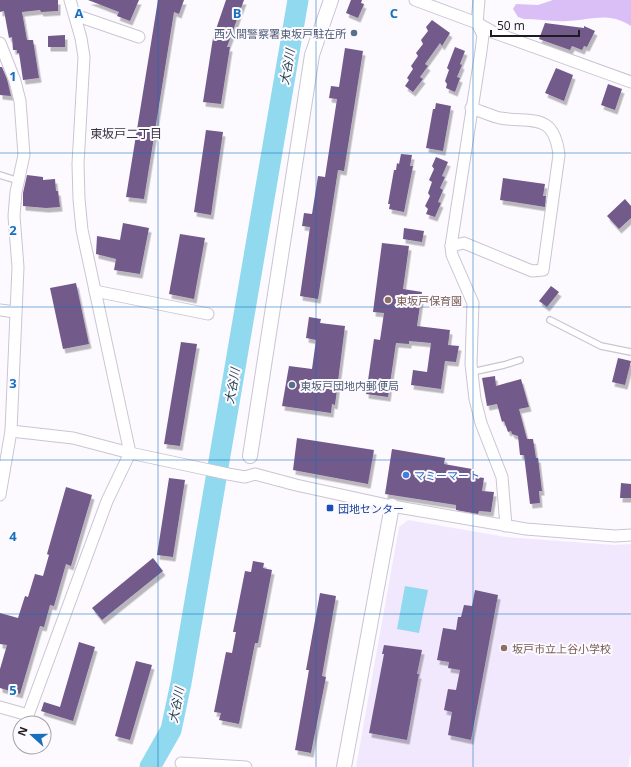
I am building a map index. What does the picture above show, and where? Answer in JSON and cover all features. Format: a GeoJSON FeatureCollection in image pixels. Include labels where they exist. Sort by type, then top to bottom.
{"type":"FeatureCollection","features":[{"type":"Feature","properties":{"kind":"street"},"geometry":{"type":"LineString","coordinates":[[0,707],[28,716],[107,501],[130,453],[82,230],[78,164],[84,57],[82,38],[70,0]]}},
{"type":"Feature","properties":{"kind":"street"},"geometry":{"type":"LineString","coordinates":[[255,474],[251,467],[250,456],[312,56],[332,0]]}},
{"type":"Feature","properties":{"kind":"street"},"geometry":{"type":"LineString","coordinates":[[415,0],[477,23],[495,33],[631,82]]}},
{"type":"Feature","properties":{"kind":"street"},"geometry":{"type":"LineString","coordinates":[[479,0],[477,23],[482,35],[481,51],[471,108],[451,246],[452,255],[473,303],[472,372],[481,423],[502,476],[506,526]]}},
{"type":"Feature","properties":{"kind":"street"},"geometry":{"type":"LineString","coordinates":[[75,15],[139,37]]}},
{"type":"Feature","properties":{"kind":"street"},"geometry":{"type":"LineString","coordinates":[[0,43],[15,81],[20,101],[24,155],[14,216],[18,267],[11,431],[0,496]]}},
{"type":"Feature","properties":{"kind":"street"},"geometry":{"type":"LineString","coordinates":[[451,246],[464,243],[532,271],[543,270],[559,155],[557,142],[544,123],[536,120],[498,117],[471,108]]}},
{"type":"Feature","properties":{"kind":"street"},"geometry":{"type":"LineString","coordinates":[[95,291],[208,314]]}},
{"type":"Feature","properties":{"kind":"street"},"geometry":{"type":"LineString","coordinates":[[0,310],[15,312]]}},
{"type":"Feature","properties":{"kind":"street"},"geometry":{"type":"LineString","coordinates":[[11,431],[74,438],[130,453],[228,474],[245,477],[255,474],[296,485],[392,506],[506,526],[608,535],[631,535]]}},
{"type":"Feature","properties":{"kind":"street"},"geometry":{"type":"LineString","coordinates":[[344,767],[392,506]]}},
{"type":"Feature","properties":{"kind":"street"},"geometry":{"type":"LineString","coordinates":[[181,763],[246,767]]}},
{"type":"Feature","properties":{"kind":"lane"},"geometry":{"type":"LineString","coordinates":[[0,175],[19,181]]}},
{"type":"Feature","properties":{"kind":"lane"},"geometry":{"type":"LineString","coordinates":[[550,320],[601,346],[631,352]]}},
{"type":"Feature","properties":{"kind":"lane"},"geometry":{"type":"LineString","coordinates":[[472,372],[504,366],[520,360]]}},
{"type":"Feature","properties":{"kind":"shaded area"},"geometry":{"type":"Polygon","coordinates":[[[553,0],[631,0],[631,26],[623,21],[607,18],[562,21],[524,19],[518,17],[513,9],[516,4],[538,5],[553,0]]]}},
{"type":"Feature","properties":{"kind":"shaded area","name":"坂戸市立上谷小学校"},"geometry":{"type":"Polygon","coordinates":[[[408,520],[506,537],[615,545],[631,544],[631,752],[628,767],[356,767],[399,527],[408,520]]]}},
{"type":"Feature","properties":{"kind":"water"},"geometry":{"type":"Polygon","coordinates":[[[405,586],[428,590],[419,633],[397,629],[405,586]]]}},
{"type":"Feature","properties":{"kind":"building"},"geometry":{"type":"Polygon","coordinates":[[[0,0],[58,0],[58,11],[41,12],[40,10],[22,12],[27,40],[33,40],[39,78],[23,80],[19,53],[17,53],[17,50],[13,50],[12,37],[9,38],[4,11],[0,12],[0,0]]]}},
{"type":"Feature","properties":{"kind":"building"},"geometry":{"type":"Polygon","coordinates":[[[88,0],[139,0],[130,21],[117,16],[119,12],[88,0]]]}},
{"type":"Feature","properties":{"kind":"building"},"geometry":{"type":"Polygon","coordinates":[[[158,0],[184,0],[179,14],[174,12],[144,199],[126,197],[158,0]]]}},
{"type":"Feature","properties":{"kind":"building"},"geometry":{"type":"Polygon","coordinates":[[[226,0],[244,0],[227,47],[230,47],[221,104],[203,102],[213,38],[226,0]]]}},
{"type":"Feature","properties":{"kind":"building"},"geometry":{"type":"Polygon","coordinates":[[[351,0],[362,0],[361,3],[364,4],[358,18],[346,13],[351,0]]]}},
{"type":"Feature","properties":{"kind":"building"},"geometry":{"type":"Polygon","coordinates":[[[432,20],[450,33],[442,46],[440,43],[425,64],[428,66],[420,77],[423,79],[413,92],[405,86],[409,80],[407,78],[413,69],[411,66],[418,56],[416,53],[423,44],[421,40],[428,31],[426,27],[432,20]]]}},
{"type":"Feature","properties":{"kind":"building"},"geometry":{"type":"Polygon","coordinates":[[[545,23],[584,28],[584,26],[595,31],[587,47],[584,46],[582,50],[572,46],[570,50],[539,39],[545,23]]]}},
{"type":"Feature","properties":{"kind":"building"},"geometry":{"type":"Polygon","coordinates":[[[65,35],[65,47],[48,47],[48,36],[65,35]]]}},
{"type":"Feature","properties":{"kind":"building"},"geometry":{"type":"Polygon","coordinates":[[[455,47],[465,51],[460,64],[462,65],[457,77],[460,78],[455,92],[446,88],[447,84],[445,81],[449,70],[447,68],[455,47]]]}},
{"type":"Feature","properties":{"kind":"building"},"geometry":{"type":"Polygon","coordinates":[[[345,48],[363,51],[344,171],[338,170],[318,299],[300,296],[310,227],[302,226],[304,213],[312,214],[318,176],[325,177],[337,99],[329,98],[331,86],[339,87],[345,48]]]}},
{"type":"Feature","properties":{"kind":"building"},"geometry":{"type":"Polygon","coordinates":[[[0,67],[2,67],[7,79],[11,96],[0,95],[0,67]]]}},
{"type":"Feature","properties":{"kind":"building"},"geometry":{"type":"Polygon","coordinates":[[[556,68],[573,75],[564,101],[545,93],[556,68]]]}},
{"type":"Feature","properties":{"kind":"building"},"geometry":{"type":"Polygon","coordinates":[[[608,84],[622,89],[615,110],[601,105],[608,84]]]}},
{"type":"Feature","properties":{"kind":"building"},"geometry":{"type":"Polygon","coordinates":[[[436,103],[451,106],[443,151],[426,148],[433,109],[435,109],[436,103]]]}},
{"type":"Feature","properties":{"kind":"building"},"geometry":{"type":"Polygon","coordinates":[[[206,130],[223,132],[211,215],[194,212],[206,130]]]}},
{"type":"Feature","properties":{"kind":"building"},"geometry":{"type":"Polygon","coordinates":[[[401,154],[412,155],[410,166],[413,166],[404,212],[389,209],[390,204],[388,204],[394,170],[396,170],[397,163],[399,164],[401,154]]]}},
{"type":"Feature","properties":{"kind":"building"},"geometry":{"type":"Polygon","coordinates":[[[436,157],[448,162],[442,176],[445,177],[440,188],[443,190],[438,202],[441,203],[435,217],[426,214],[428,209],[425,206],[430,196],[428,193],[432,182],[429,180],[434,169],[432,166],[436,157]]]}},
{"type":"Feature","properties":{"kind":"building"},"geometry":{"type":"Polygon","coordinates":[[[27,175],[43,177],[43,180],[55,179],[60,207],[46,208],[23,206],[23,193],[27,175]]]}},
{"type":"Feature","properties":{"kind":"building"},"geometry":{"type":"Polygon","coordinates":[[[503,178],[545,184],[543,196],[546,196],[545,207],[500,200],[503,178]]]}},
{"type":"Feature","properties":{"kind":"building"},"geometry":{"type":"Polygon","coordinates":[[[625,199],[631,206],[631,218],[619,229],[607,216],[625,199]]]}},
{"type":"Feature","properties":{"kind":"building"},"geometry":{"type":"Polygon","coordinates":[[[123,223],[149,228],[140,274],[114,270],[116,259],[96,254],[97,236],[120,240],[123,223]]]}},
{"type":"Feature","properties":{"kind":"building"},"geometry":{"type":"Polygon","coordinates":[[[404,228],[424,231],[422,242],[403,239],[404,228]]]}},
{"type":"Feature","properties":{"kind":"building"},"geometry":{"type":"Polygon","coordinates":[[[180,234],[205,238],[194,299],[169,294],[180,234]]]}},
{"type":"Feature","properties":{"kind":"building"},"geometry":{"type":"Polygon","coordinates":[[[382,243],[409,246],[403,289],[422,292],[417,326],[450,330],[448,345],[459,346],[456,362],[445,361],[441,389],[411,385],[413,370],[427,372],[431,343],[409,341],[409,344],[396,343],[388,397],[366,394],[374,339],[380,340],[384,313],[373,312],[382,243]]]}},
{"type":"Feature","properties":{"kind":"building"},"geometry":{"type":"Polygon","coordinates":[[[76,283],[89,344],[63,349],[50,288],[76,283]]]}},
{"type":"Feature","properties":{"kind":"building"},"geometry":{"type":"Polygon","coordinates":[[[551,286],[559,292],[547,307],[539,301],[551,286]]]}},
{"type":"Feature","properties":{"kind":"building"},"geometry":{"type":"Polygon","coordinates":[[[309,317],[321,319],[320,323],[345,326],[335,405],[332,404],[331,413],[282,406],[289,366],[312,369],[316,340],[306,338],[309,317]]]}},
{"type":"Feature","properties":{"kind":"building"},"geometry":{"type":"Polygon","coordinates":[[[181,342],[197,344],[180,446],[164,444],[181,342]]]}},
{"type":"Feature","properties":{"kind":"building"},"geometry":{"type":"Polygon","coordinates":[[[618,358],[631,361],[625,385],[612,382],[618,358]]]}},
{"type":"Feature","properties":{"kind":"building"},"geometry":{"type":"Polygon","coordinates":[[[495,376],[496,386],[521,379],[529,407],[519,409],[527,439],[533,439],[536,458],[538,458],[542,491],[539,491],[540,503],[530,504],[524,455],[520,455],[518,436],[512,434],[511,431],[508,432],[504,421],[502,422],[497,404],[487,406],[482,378],[495,376]]]}},
{"type":"Feature","properties":{"kind":"building"},"geometry":{"type":"Polygon","coordinates":[[[297,438],[374,450],[368,484],[293,470],[297,438]]]}},
{"type":"Feature","properties":{"kind":"building"},"geometry":{"type":"Polygon","coordinates":[[[392,449],[445,458],[444,464],[472,469],[471,476],[484,478],[482,491],[494,492],[491,512],[479,511],[478,514],[456,510],[456,505],[385,494],[392,449]]]}},
{"type":"Feature","properties":{"kind":"building"},"geometry":{"type":"Polygon","coordinates":[[[169,478],[185,480],[173,557],[157,555],[169,478]]]}},
{"type":"Feature","properties":{"kind":"building"},"geometry":{"type":"Polygon","coordinates":[[[621,483],[631,484],[631,498],[620,498],[621,483]]]}},
{"type":"Feature","properties":{"kind":"building"},"geometry":{"type":"Polygon","coordinates":[[[66,487],[92,495],[71,566],[66,564],[54,606],[50,605],[44,627],[40,626],[20,694],[0,688],[0,669],[7,645],[0,644],[0,613],[18,618],[25,596],[28,597],[35,574],[43,576],[49,555],[47,554],[66,487]]]}},
{"type":"Feature","properties":{"kind":"building"},"geometry":{"type":"Polygon","coordinates":[[[153,558],[163,571],[102,620],[92,608],[153,558]]]}},
{"type":"Feature","properties":{"kind":"building"},"geometry":{"type":"Polygon","coordinates":[[[253,561],[264,563],[263,568],[272,570],[258,643],[255,643],[239,724],[219,720],[221,713],[214,712],[226,652],[232,653],[236,632],[233,632],[245,571],[251,572],[253,561]]]}},
{"type":"Feature","properties":{"kind":"building"},"geometry":{"type":"Polygon","coordinates":[[[475,590],[498,595],[471,740],[448,735],[452,712],[444,710],[448,689],[456,690],[460,670],[448,668],[449,662],[437,660],[443,628],[456,630],[458,617],[461,617],[464,605],[472,606],[475,590]]]}},
{"type":"Feature","properties":{"kind":"building"},"geometry":{"type":"Polygon","coordinates":[[[320,593],[336,596],[322,676],[326,677],[311,753],[295,750],[309,670],[306,670],[320,593]]]}},
{"type":"Feature","properties":{"kind":"building"},"geometry":{"type":"Polygon","coordinates":[[[79,642],[95,647],[73,721],[41,711],[44,702],[60,707],[79,642]]]}},
{"type":"Feature","properties":{"kind":"building"},"geometry":{"type":"Polygon","coordinates":[[[384,645],[422,650],[407,740],[369,733],[384,654],[382,654],[384,645]]]}},
{"type":"Feature","properties":{"kind":"building"},"geometry":{"type":"Polygon","coordinates":[[[136,661],[152,665],[130,740],[115,736],[136,661]]]}},
{"type":"Feature","properties":{"kind":"waterway","name":"大谷川"},"geometry":{"type":"LineString","coordinates":[[150,767],[171,730],[181,683],[298,0]]}},
{"type":"Feature","properties":{"kind":"place","name":"西入間警察署東坂戸駐在所"},"geometry":{"type":"Point","coordinates":[354,33]}},
{"type":"Feature","properties":{"kind":"place","name":"東坂戸保育園"},"geometry":{"type":"Point","coordinates":[388,300]}},
{"type":"Feature","properties":{"kind":"place","name":"東坂戸団地内郵便局"},"geometry":{"type":"Point","coordinates":[292,385]}},
{"type":"Feature","properties":{"kind":"place","name":"マミーマート"},"geometry":{"type":"Point","coordinates":[406,475]}},
{"type":"Feature","properties":{"kind":"place","name":"団地センター"},"geometry":{"type":"Point","coordinates":[330,508]}},
{"type":"Feature","properties":{"kind":"place","name":"坂戸市立上谷小学校"},"geometry":{"type":"Point","coordinates":[504,648]}},
{"type":"Feature","properties":{"kind":"district","name":"東坂戸二丁目"},"geometry":{"type":"Point","coordinates":[126,133]}}]}
